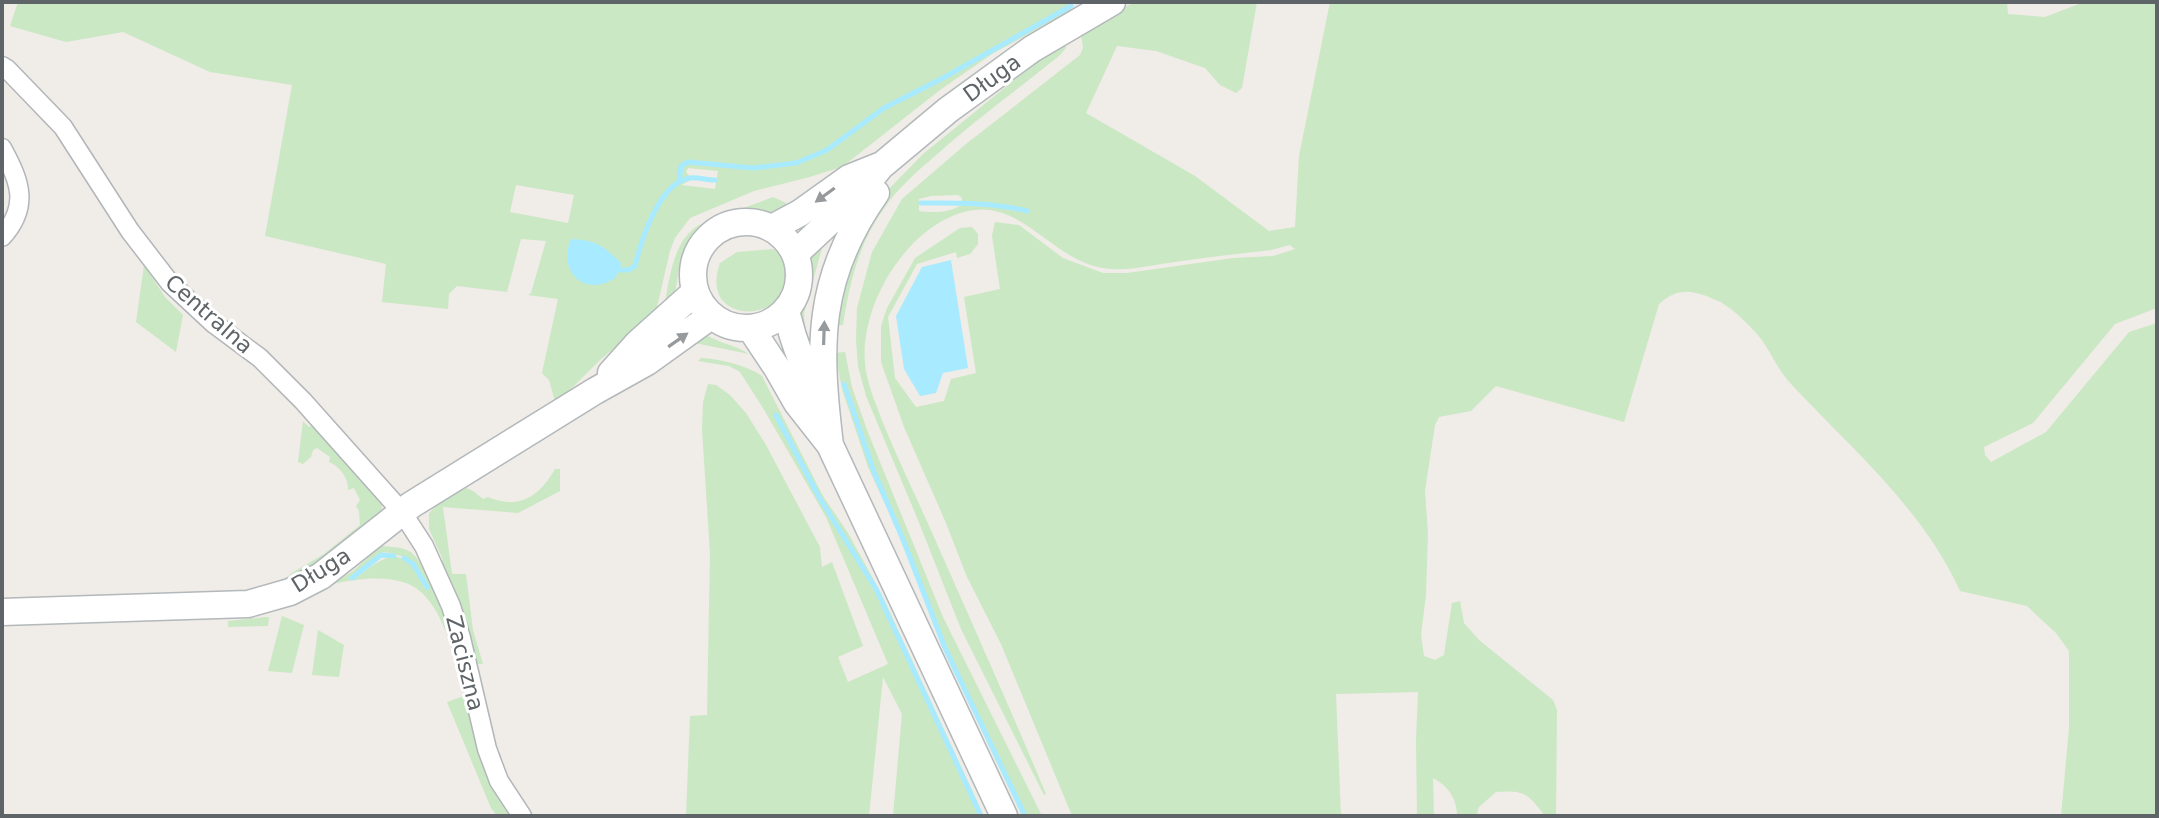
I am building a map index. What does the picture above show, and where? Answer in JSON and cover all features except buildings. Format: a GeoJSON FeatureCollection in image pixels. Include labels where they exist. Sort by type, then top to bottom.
{"type":"FeatureCollection","features":[{"type":"Feature","properties":{"kind":"main road","name":"Długa"},"geometry":{"type":"LineString","coordinates":[[796,253],[857,196],[889,159],[948,110],[1032,49],[1112,2]]}},
{"type":"Feature","properties":{"kind":"main road","name":"Długa"},"geometry":{"type":"LineString","coordinates":[[772,228],[800,213],[849,178],[889,159]]}},
{"type":"Feature","properties":{"kind":"main road"},"geometry":{"type":"LineString","coordinates":[[830,445],[824,340],[830,288],[848,238],[876,194],[889,159]]}},
{"type":"Feature","properties":{"kind":"main road"},"geometry":{"type":"LineString","coordinates":[[760,223],[786,239],[796,253],[799,282],[795,298],[776,320],[751,329],[737,328],[723,324],[701,305],[692,276],[694,260],[701,245],[727,225],[760,223]]}},
{"type":"Feature","properties":{"kind":"main road","name":"Długa"},"geometry":{"type":"LineString","coordinates":[[595,391],[638,343],[695,292]]}},
{"type":"Feature","properties":{"kind":"main road"},"geometry":{"type":"LineString","coordinates":[[786,311],[795,346],[826,411]]}},
{"type":"Feature","properties":{"kind":"main road","name":"Długa"},"geometry":{"type":"LineString","coordinates":[[2,612],[248,604],[290,592],[321,576],[402,512],[595,391],[647,362],[711,316]]}},
{"type":"Feature","properties":{"kind":"main road"},"geometry":{"type":"LineString","coordinates":[[751,329],[797,403],[830,445],[1004,816]]}},
{"type":"Feature","properties":{"kind":"street","name":"Centralna"},"geometry":{"type":"LineString","coordinates":[[2,66],[63,127],[130,231],[170,283],[213,323],[260,358],[303,401],[402,512]]}},
{"type":"Feature","properties":{"kind":"street"},"geometry":{"type":"LineString","coordinates":[[2,148],[19,186],[21,200],[18,215],[2,237]]}},
{"type":"Feature","properties":{"kind":"street","name":"Zaciszna"},"geometry":{"type":"LineString","coordinates":[[402,512],[424,546],[451,606],[487,749],[499,781],[522,816]]}},
{"type":"Feature","properties":{"kind":"green space"},"geometry":{"type":"Polygon","coordinates":[[[18,2],[1071,2],[1068,5],[1072,10],[992,54],[940,90],[842,167],[754,191],[690,218],[675,238],[670,251],[658,313],[555,401],[549,380],[542,373],[558,299],[528,295],[546,241],[521,239],[507,292],[457,286],[449,294],[448,309],[382,302],[386,264],[265,236],[292,85],[210,72],[123,32],[66,42],[10,26],[18,2]],[[688,168],[689,181],[681,185],[715,189],[718,171],[688,168]],[[516,185],[510,212],[568,223],[574,195],[516,185]]]}},
{"type":"Feature","properties":{"kind":"green space"},"geometry":{"type":"Polygon","coordinates":[[[1134,2],[1257,2],[1242,88],[1236,93],[1220,85],[1205,68],[1156,51],[1117,46],[1086,113],[1195,176],[1269,231],[1295,227],[1299,156],[1330,2],[2007,2],[2008,14],[2045,17],[2084,2],[2157,2],[2157,308],[2115,324],[2033,423],[1984,447],[1985,455],[1991,462],[2046,432],[2129,332],[2157,323],[2157,816],[2061,816],[2069,728],[2069,651],[2056,633],[2027,606],[1960,591],[1927,533],[1862,456],[1791,384],[1757,334],[1722,302],[1688,292],[1671,295],[1659,304],[1624,422],[1496,386],[1471,411],[1439,417],[1435,425],[1425,491],[1428,533],[1421,635],[1424,656],[1435,660],[1444,655],[1452,603],[1460,601],[1464,623],[1479,640],[1553,700],[1557,710],[1556,816],[1545,816],[1534,802],[1520,793],[1496,792],[1479,807],[1476,816],[1457,816],[1451,793],[1433,778],[1434,816],[1417,816],[1418,692],[1336,694],[1341,816],[1072,816],[1001,644],[967,577],[904,427],[881,362],[881,326],[887,308],[915,258],[960,228],[972,227],[978,234],[978,244],[970,254],[957,258],[956,252],[917,264],[888,317],[895,378],[916,407],[944,401],[951,379],[976,373],[964,297],[1000,289],[992,236],[995,222],[1019,225],[1063,258],[1103,273],[1273,256],[1295,249],[1290,245],[1139,268],[1103,268],[1069,255],[1008,215],[992,210],[974,210],[950,217],[928,230],[908,249],[878,295],[869,321],[865,347],[871,391],[1044,795],[961,629],[866,396],[858,366],[856,340],[857,308],[872,252],[902,199],[966,144],[1080,55],[1083,48],[1081,34],[1134,2]],[[958,195],[919,199],[919,211],[952,210],[961,205],[962,198],[958,195]]]}},
{"type":"Feature","properties":{"kind":"green space"},"geometry":{"type":"Polygon","coordinates":[[[1066,40],[1066,48],[1059,56],[949,144],[894,195],[861,250],[843,325],[830,326],[841,277],[886,192],[923,154],[1066,40]]]}},
{"type":"Feature","properties":{"kind":"green space"},"geometry":{"type":"Polygon","coordinates":[[[773,197],[786,203],[788,208],[773,215],[728,214],[773,197]]]}},
{"type":"Feature","properties":{"kind":"green space"},"geometry":{"type":"Polygon","coordinates":[[[711,221],[689,240],[681,257],[675,293],[664,307],[681,243],[699,225],[711,221]]]}},
{"type":"Feature","properties":{"kind":"green space"},"geometry":{"type":"Polygon","coordinates":[[[820,245],[822,248],[804,313],[805,331],[799,334],[798,318],[809,282],[810,262],[820,245]]]}},
{"type":"Feature","properties":{"kind":"green space"},"geometry":{"type":"Polygon","coordinates":[[[773,249],[784,256],[788,279],[781,296],[769,307],[752,311],[736,309],[723,301],[717,286],[720,263],[737,252],[773,249]]]}},
{"type":"Feature","properties":{"kind":"green space"},"geometry":{"type":"Polygon","coordinates":[[[144,265],[165,297],[183,315],[176,352],[136,322],[144,265]]]}},
{"type":"Feature","properties":{"kind":"green space"},"geometry":{"type":"Polygon","coordinates":[[[706,335],[739,348],[749,354],[690,342],[706,335]]]}},
{"type":"Feature","properties":{"kind":"green space"},"geometry":{"type":"Polygon","coordinates":[[[845,352],[852,387],[867,430],[943,617],[1042,816],[1022,816],[944,651],[897,530],[868,467],[842,389],[835,353],[845,352]]]}},
{"type":"Feature","properties":{"kind":"green space"},"geometry":{"type":"Polygon","coordinates":[[[701,358],[733,363],[762,376],[823,496],[848,533],[881,593],[984,816],[893,816],[902,714],[883,677],[869,816],[686,816],[690,716],[707,715],[710,553],[702,430],[703,402],[708,384],[716,385],[730,395],[746,413],[820,547],[822,567],[832,562],[863,646],[838,657],[848,682],[888,664],[826,517],[763,408],[740,372],[729,366],[698,361],[701,358]]]}},
{"type":"Feature","properties":{"kind":"green space"},"geometry":{"type":"Polygon","coordinates":[[[303,421],[309,427],[313,425],[382,500],[382,513],[332,558],[290,582],[290,574],[324,554],[360,525],[356,506],[360,500],[354,488],[348,490],[345,477],[340,469],[329,462],[330,457],[317,448],[303,464],[298,462],[303,421]]]}},
{"type":"Feature","properties":{"kind":"green space"},"geometry":{"type":"Polygon","coordinates":[[[555,469],[560,469],[560,491],[518,513],[443,507],[452,574],[466,574],[473,630],[483,664],[473,664],[439,562],[443,560],[429,529],[429,513],[440,502],[466,488],[483,499],[519,501],[535,494],[555,469]]]}},
{"type":"Feature","properties":{"kind":"green space"},"geometry":{"type":"Polygon","coordinates":[[[381,546],[411,552],[423,568],[427,567],[440,595],[461,664],[456,665],[450,642],[433,606],[416,588],[379,578],[332,584],[353,571],[381,546]],[[384,552],[352,575],[352,579],[383,560],[398,557],[412,566],[425,588],[429,587],[412,562],[393,554],[384,552]]]}},
{"type":"Feature","properties":{"kind":"green space"},"geometry":{"type":"Polygon","coordinates":[[[282,616],[304,625],[292,673],[268,671],[282,616]]]}},
{"type":"Feature","properties":{"kind":"green space"},"geometry":{"type":"Polygon","coordinates":[[[269,617],[268,626],[228,627],[228,621],[269,617]]]}},
{"type":"Feature","properties":{"kind":"green space"},"geometry":{"type":"Polygon","coordinates":[[[318,630],[344,645],[339,677],[312,675],[318,630]]]}},
{"type":"Feature","properties":{"kind":"green space"},"geometry":{"type":"Polygon","coordinates":[[[464,696],[489,774],[514,816],[497,816],[491,808],[447,702],[464,696]]]}},
{"type":"Feature","properties":{"kind":"water"},"geometry":{"type":"Polygon","coordinates":[[[571,239],[593,243],[615,257],[621,263],[614,279],[594,285],[585,284],[573,275],[567,254],[571,239]]]}},
{"type":"Feature","properties":{"kind":"water"},"geometry":{"type":"Polygon","coordinates":[[[951,260],[968,368],[943,373],[936,393],[920,396],[904,369],[896,316],[922,267],[951,260]]]}},
{"type":"Feature","properties":{"kind":"waterway"},"geometry":{"type":"LineString","coordinates":[[679,182],[681,166],[688,162],[753,168],[796,163],[827,150],[884,108],[1071,6]]}},
{"type":"Feature","properties":{"kind":"waterway"},"geometry":{"type":"LineString","coordinates":[[620,270],[635,266],[653,214],[669,190],[690,178],[715,180]]}},
{"type":"Feature","properties":{"kind":"waterway"},"geometry":{"type":"LineString","coordinates":[[921,203],[961,203],[1027,211]]}},
{"type":"Feature","properties":{"kind":"waterway"},"geometry":{"type":"LineString","coordinates":[[844,384],[874,472],[945,648],[1025,816]]}},
{"type":"Feature","properties":{"kind":"waterway"},"geometry":{"type":"LineString","coordinates":[[776,415],[819,497],[876,589],[981,816]]}},
{"type":"Feature","properties":{"kind":"waterway"},"geometry":{"type":"LineString","coordinates":[[352,578],[381,555],[394,556]]}},
{"type":"Feature","properties":{"kind":"waterway"},"geometry":{"type":"LineString","coordinates":[[404,558],[413,564],[427,587]]}}]}
